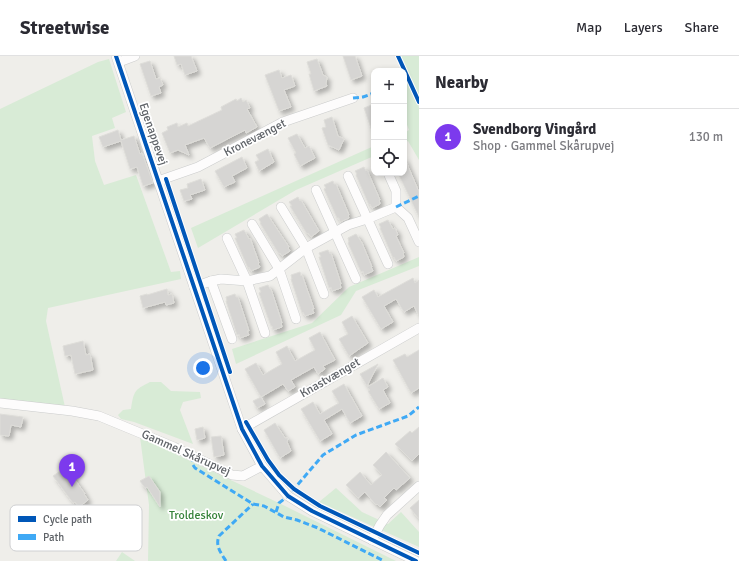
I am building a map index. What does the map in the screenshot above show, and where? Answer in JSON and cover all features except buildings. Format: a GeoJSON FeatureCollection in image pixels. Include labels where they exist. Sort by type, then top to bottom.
{"type":"FeatureCollection","features":[{"type":"Feature","properties":{"kind":"street"},"geometry":{"type":"LineString","coordinates":[[118,59],[135,56]]}},
{"type":"Feature","properties":{"kind":"street","name":"Egenappevej"},"geometry":{"type":"LineString","coordinates":[[118,59],[242,429],[262,466]]}},
{"type":"Feature","properties":{"kind":"street","name":"Kronevænget"},"geometry":{"type":"LineString","coordinates":[[158,181],[198,167],[283,122],[353,98]]}},
{"type":"Feature","properties":{"kind":"street"},"geometry":{"type":"LineString","coordinates":[[348,176],[388,264]]}},
{"type":"Feature","properties":{"kind":"street"},"geometry":{"type":"LineString","coordinates":[[389,176],[396,191],[396,207],[408,218],[419,242]]}},
{"type":"Feature","properties":{"kind":"street"},"geometry":{"type":"LineString","coordinates":[[316,190],[356,278]]}},
{"type":"Feature","properties":{"kind":"street"},"geometry":{"type":"LineString","coordinates":[[281,207],[306,248],[324,294]]}},
{"type":"Feature","properties":{"kind":"street"},"geometry":{"type":"LineString","coordinates":[[194,287],[221,279],[247,281],[270,276],[306,248],[336,233],[348,225],[396,207]]}},
{"type":"Feature","properties":{"kind":"street"},"geometry":{"type":"LineString","coordinates":[[252,224],[279,269],[296,319]]}},
{"type":"Feature","properties":{"kind":"street"},"geometry":{"type":"LineString","coordinates":[[227,238],[247,281],[265,333]]}},
{"type":"Feature","properties":{"kind":"street"},"geometry":{"type":"LineString","coordinates":[[212,281],[232,339]]}},
{"type":"Feature","properties":{"kind":"street","name":"Knastvænget"},"geometry":{"type":"LineString","coordinates":[[242,429],[419,328]]}},
{"type":"Feature","properties":{"kind":"street","name":"Gammel Skårupvej"},"geometry":{"type":"LineString","coordinates":[[0,403],[72,411],[99,416],[174,447],[232,475],[243,476],[262,466]]}},
{"type":"Feature","properties":{"kind":"street"},"geometry":{"type":"LineString","coordinates":[[262,466],[288,496],[312,511],[416,561]]}},
{"type":"Feature","properties":{"kind":"street"},"geometry":{"type":"LineString","coordinates":[[372,540],[387,515],[419,486]]}},
{"type":"Feature","properties":{"kind":"green space"},"geometry":{"type":"Polygon","coordinates":[[[399,56],[419,56],[419,97],[407,72],[407,68],[405,68],[399,56]]]}},
{"type":"Feature","properties":{"kind":"green space"},"geometry":{"type":"Polygon","coordinates":[[[109,59],[126,112],[112,118],[115,128],[92,136],[95,161],[104,185],[136,175],[171,272],[180,271],[181,279],[48,308],[46,321],[65,407],[0,399],[0,109],[98,62],[109,59]]]}},
{"type":"Feature","properties":{"kind":"green space"},"geometry":{"type":"Polygon","coordinates":[[[407,83],[409,84],[419,107],[419,160],[407,142],[407,131],[409,130],[407,125],[407,83]]]}},
{"type":"Feature","properties":{"kind":"green space"},"geometry":{"type":"Polygon","coordinates":[[[371,147],[371,157],[296,190],[198,248],[191,228],[371,147]]]}},
{"type":"Feature","properties":{"kind":"green space"},"geometry":{"type":"Polygon","coordinates":[[[419,257],[419,266],[356,291],[341,315],[236,364],[232,349],[312,323],[349,287],[419,257]]]}},
{"type":"Feature","properties":{"kind":"green space"},"geometry":{"type":"Polygon","coordinates":[[[150,382],[161,382],[171,391],[200,392],[201,398],[183,402],[180,410],[193,444],[134,422],[121,419],[118,415],[123,410],[131,409],[134,395],[138,389],[150,382]]]}},
{"type":"Feature","properties":{"kind":"green space","name":"Troldeskov"},"geometry":{"type":"Polygon","coordinates":[[[140,437],[396,561],[148,561],[149,505],[140,437]]]}},
{"type":"Feature","properties":{"kind":"green space"},"geometry":{"type":"Polygon","coordinates":[[[336,488],[362,512],[388,524],[401,512],[419,532],[419,547],[319,502],[336,488]]]}},
{"type":"Feature","properties":{"kind":"green space"},"geometry":{"type":"Polygon","coordinates":[[[122,552],[135,561],[116,561],[122,552]]]}},
{"type":"Feature","properties":{"kind":"marked path"},"geometry":{"type":"LineString","coordinates":[[353,98],[371,94]]}},
{"type":"Feature","properties":{"kind":"marked path"},"geometry":{"type":"LineString","coordinates":[[396,207],[419,196]]}},
{"type":"Feature","properties":{"kind":"marked path"},"geometry":{"type":"LineString","coordinates":[[276,512],[279,503],[288,496],[323,455],[356,435],[408,416],[419,407]]}},
{"type":"Feature","properties":{"kind":"marked path"},"geometry":{"type":"LineString","coordinates":[[193,456],[193,465],[195,468],[253,504],[264,506],[284,517],[318,528],[384,561]]}},
{"type":"Feature","properties":{"kind":"marked path"},"geometry":{"type":"LineString","coordinates":[[226,561],[218,546],[219,536],[253,504]]}},
{"type":"Feature","properties":{"kind":"cycle path"},"geometry":{"type":"LineString","coordinates":[[116,56],[242,429],[262,466],[288,496],[312,511],[416,561]]}},
{"type":"Feature","properties":{"kind":"cycle path"},"geometry":{"type":"LineString","coordinates":[[398,56],[419,102]]}},
{"type":"Feature","properties":{"kind":"cycle path"},"geometry":{"type":"LineString","coordinates":[[166,179],[230,372]]}},
{"type":"Feature","properties":{"kind":"cycle path"},"geometry":{"type":"LineString","coordinates":[[246,422],[268,460],[279,475],[294,489],[320,506],[419,553]]}},
{"type":"Feature","properties":{"kind":"place","name":"Svendborg Vingård"},"geometry":{"type":"Point","coordinates":[72,487]}}]}
